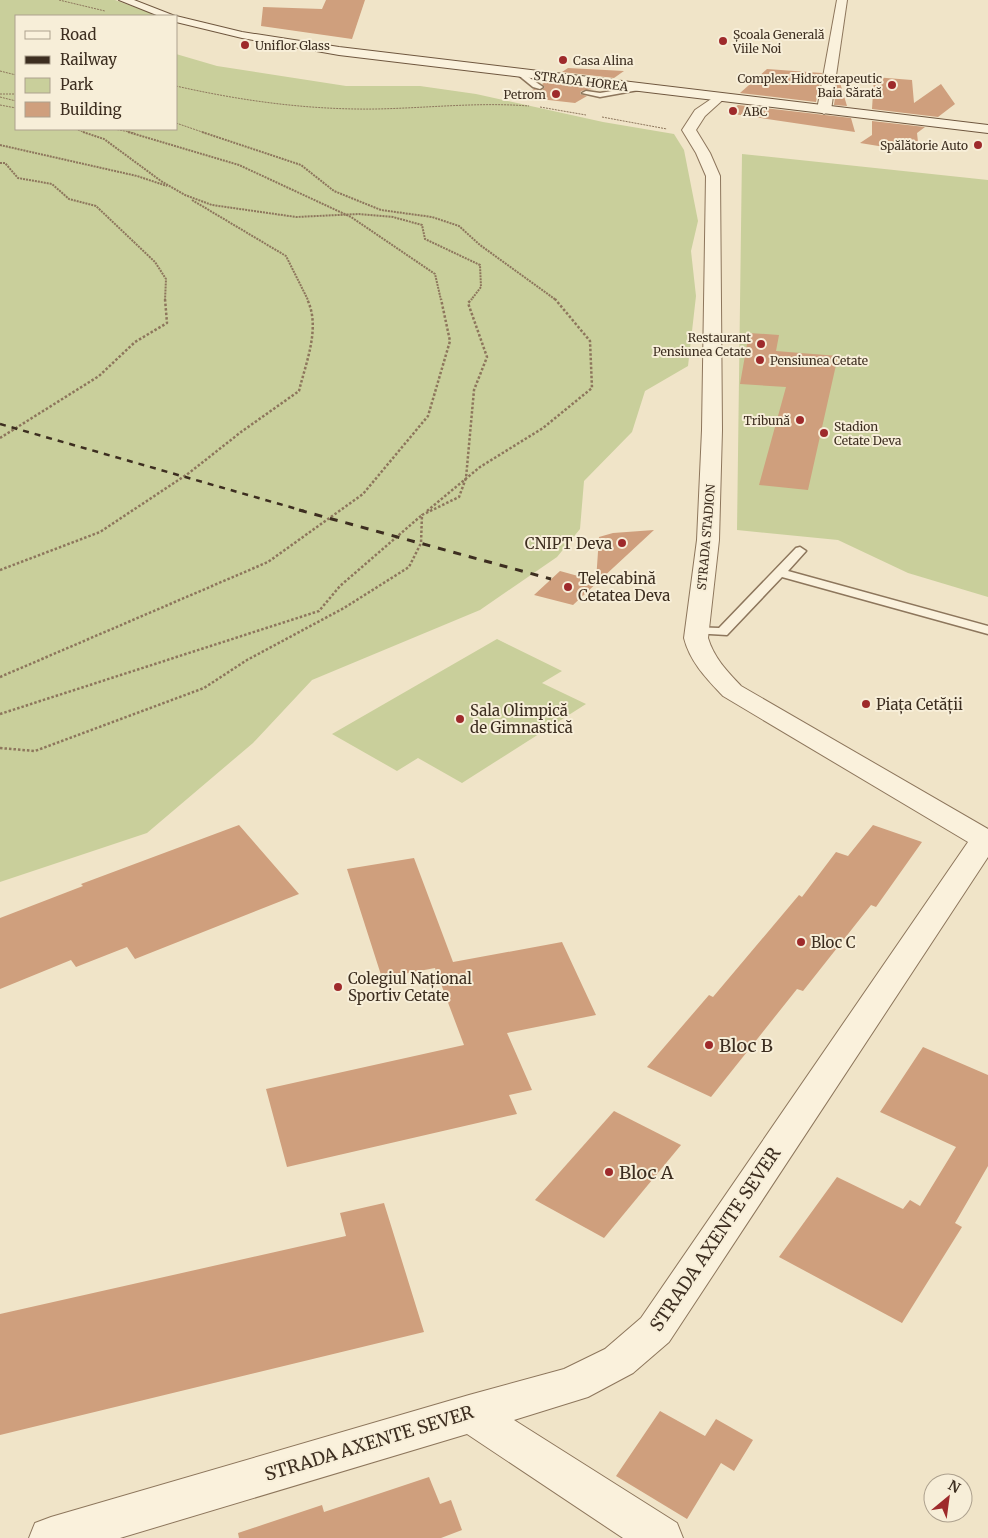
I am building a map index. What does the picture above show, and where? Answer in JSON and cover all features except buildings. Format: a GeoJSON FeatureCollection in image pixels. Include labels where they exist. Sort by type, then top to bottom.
{"type":"FeatureCollection","features":[{"type":"Feature","properties":{"kind":"street"},"geometry":{"type":"LineString","coordinates":[[124,0],[166,15]]}},
{"type":"Feature","properties":{"kind":"street"},"geometry":{"type":"LineString","coordinates":[[824,110],[842,0]]}},
{"type":"Feature","properties":{"kind":"street","name":"STRADA HOREA"},"geometry":{"type":"LineString","coordinates":[[178,19],[279,42],[519,73],[988,129]]}},
{"type":"Feature","properties":{"kind":"street"},"geometry":{"type":"LineString","coordinates":[[692,138],[689,130],[700,113],[720,97]]}},
{"type":"Feature","properties":{"kind":"street","name":"STRADA STADION"},"geometry":{"type":"LineString","coordinates":[[692,138],[703,153],[713,176],[712,430],[708,540],[697,630],[697,645],[704,660],[732,691],[987,838]]}},
{"type":"Feature","properties":{"kind":"street","name":"STRADA AXENTE SEVER"},"geometry":{"type":"LineString","coordinates":[[51,1538],[469,1413],[574,1384],[619,1361],[655,1330],[987,838]]}},
{"type":"Feature","properties":{"kind":"street"},"geometry":{"type":"LineString","coordinates":[[469,1413],[661,1538]]}},
{"type":"Feature","properties":{"kind":"lane"},"geometry":{"type":"LineString","coordinates":[[519,73],[535,86],[540,87]]}},
{"type":"Feature","properties":{"kind":"lane"},"geometry":{"type":"LineString","coordinates":[[586,93],[600,95],[642,88]]}},
{"type":"Feature","properties":{"kind":"lane"},"geometry":{"type":"LineString","coordinates":[[697,630],[722,632],[800,551]]}},
{"type":"Feature","properties":{"kind":"lane"},"geometry":{"type":"LineString","coordinates":[[779,572],[988,630]]}},
{"type":"Feature","properties":{"kind":"path"},"geometry":{"type":"LineString","coordinates":[[59,0],[111,12]]}},
{"type":"Feature","properties":{"kind":"path"},"geometry":{"type":"LineString","coordinates":[[0,71],[15,75]]}},
{"type":"Feature","properties":{"kind":"path"},"geometry":{"type":"LineString","coordinates":[[178,86],[244,99],[286,104],[376,109],[506,104],[529,106]]}},
{"type":"Feature","properties":{"kind":"path"},"geometry":{"type":"LineString","coordinates":[[0,95],[15,94]]}},
{"type":"Feature","properties":{"kind":"path"},"geometry":{"type":"LineString","coordinates":[[0,95],[15,101]]}},
{"type":"Feature","properties":{"kind":"path"},"geometry":{"type":"LineString","coordinates":[[0,105],[15,108]]}},
{"type":"Feature","properties":{"kind":"path"},"geometry":{"type":"LineString","coordinates":[[537,107],[588,115]]}},
{"type":"Feature","properties":{"kind":"path"},"geometry":{"type":"LineString","coordinates":[[597,116],[679,131],[692,138]]}},
{"type":"Feature","properties":{"kind":"path"},"geometry":{"type":"LineString","coordinates":[[0,714],[319,611],[340,586],[466,478],[480,467],[543,428],[592,388],[590,341],[553,296],[480,245],[459,226],[432,217],[381,210],[334,191],[301,165],[178,124]]}},
{"type":"Feature","properties":{"kind":"path"},"geometry":{"type":"LineString","coordinates":[[0,570],[100,532],[190,473],[241,432],[299,391],[314,328],[312,306],[286,256],[175,189],[104,138],[78,130]]}},
{"type":"Feature","properties":{"kind":"path"},"geometry":{"type":"LineString","coordinates":[[0,677],[268,562],[363,494],[428,416],[450,341],[435,274],[346,215],[239,166],[136,133],[120,130]]}},
{"type":"Feature","properties":{"kind":"path"},"geometry":{"type":"LineString","coordinates":[[0,145],[137,176],[175,189]]}},
{"type":"Feature","properties":{"kind":"path"},"geometry":{"type":"LineString","coordinates":[[0,163],[5,164],[18,178],[52,184],[69,199],[96,206],[155,262],[166,279],[164,292],[166,323],[135,342],[100,376],[0,438]]}},
{"type":"Feature","properties":{"kind":"path"},"geometry":{"type":"LineString","coordinates":[[185,195],[212,205],[296,217],[346,215],[394,217],[422,225],[426,238],[480,265],[481,287],[468,303],[487,357],[474,390],[466,478],[459,497],[422,515]]}},
{"type":"Feature","properties":{"kind":"path"},"geometry":{"type":"LineString","coordinates":[[0,748],[35,751],[204,688],[247,660],[344,608],[409,567],[421,544],[422,515]]}},
{"type":"Feature","properties":{"kind":"green space"},"geometry":{"type":"Polygon","coordinates":[[[0,0],[115,0],[156,15],[15,15],[15,130],[178,130],[178,55],[217,66],[346,86],[420,86],[476,94],[603,122],[674,134],[684,150],[698,221],[691,251],[696,296],[688,366],[645,391],[632,432],[584,481],[580,529],[557,557],[480,610],[312,680],[253,743],[147,833],[0,882],[0,0]]]}},
{"type":"Feature","properties":{"kind":"green space","name":"Stadion Cetate Deva"},"geometry":{"type":"Polygon","coordinates":[[[742,154],[988,180],[988,597],[908,573],[838,540],[737,530],[742,154]]]}},
{"type":"Feature","properties":{"kind":"green space","name":"Sala Olimpică de Gimnastică"},"geometry":{"type":"Polygon","coordinates":[[[497,639],[562,671],[542,683],[586,704],[462,783],[418,758],[397,771],[332,734],[497,639]]]}},
{"type":"Feature","properties":{"kind":"railway"},"geometry":{"type":"LineString","coordinates":[[0,424],[304,511]]}},
{"type":"Feature","properties":{"kind":"railway"},"geometry":{"type":"LineString","coordinates":[[299,510],[551,579]]}},
{"type":"Feature","properties":{"kind":"place","name":"Școala Generală Viile Noi"},"geometry":{"type":"Point","coordinates":[723,41]}},
{"type":"Feature","properties":{"kind":"place","name":"Uniflor Glass"},"geometry":{"type":"Point","coordinates":[245,45]}},
{"type":"Feature","properties":{"kind":"place","name":"Casa Alina"},"geometry":{"type":"Point","coordinates":[563,60]}},
{"type":"Feature","properties":{"kind":"place","name":"Complex Hidroterapeutic Baia Sărată"},"geometry":{"type":"Point","coordinates":[892,85]}},
{"type":"Feature","properties":{"kind":"place","name":"Petrom"},"geometry":{"type":"Point","coordinates":[556,94]}},
{"type":"Feature","properties":{"kind":"place","name":"ABC"},"geometry":{"type":"Point","coordinates":[733,111]}},
{"type":"Feature","properties":{"kind":"place","name":"Spălătorie Auto"},"geometry":{"type":"Point","coordinates":[978,145]}},
{"type":"Feature","properties":{"kind":"place","name":"Restaurant Pensiunea Cetate"},"geometry":{"type":"Point","coordinates":[761,344]}},
{"type":"Feature","properties":{"kind":"place","name":"Pensiunea Cetate"},"geometry":{"type":"Point","coordinates":[760,360]}},
{"type":"Feature","properties":{"kind":"place","name":"Tribună"},"geometry":{"type":"Point","coordinates":[800,420]}},
{"type":"Feature","properties":{"kind":"place","name":"Stadion Cetate Deva"},"geometry":{"type":"Point","coordinates":[824,433]}},
{"type":"Feature","properties":{"kind":"place","name":"CNIPT Deva"},"geometry":{"type":"Point","coordinates":[622,543]}},
{"type":"Feature","properties":{"kind":"place","name":"Telecabină Cetatea Deva"},"geometry":{"type":"Point","coordinates":[568,587]}},
{"type":"Feature","properties":{"kind":"place","name":"Piața Cetății"},"geometry":{"type":"Point","coordinates":[866,704]}},
{"type":"Feature","properties":{"kind":"place","name":"Sala Olimpică de Gimnastică"},"geometry":{"type":"Point","coordinates":[460,719]}},
{"type":"Feature","properties":{"kind":"place","name":"Bloc C"},"geometry":{"type":"Point","coordinates":[801,942]}},
{"type":"Feature","properties":{"kind":"place","name":"Colegiul Național Sportiv Cetate"},"geometry":{"type":"Point","coordinates":[338,987]}},
{"type":"Feature","properties":{"kind":"place","name":"Bloc B"},"geometry":{"type":"Point","coordinates":[709,1045]}},
{"type":"Feature","properties":{"kind":"place","name":"Bloc A"},"geometry":{"type":"Point","coordinates":[609,1172]}}]}
